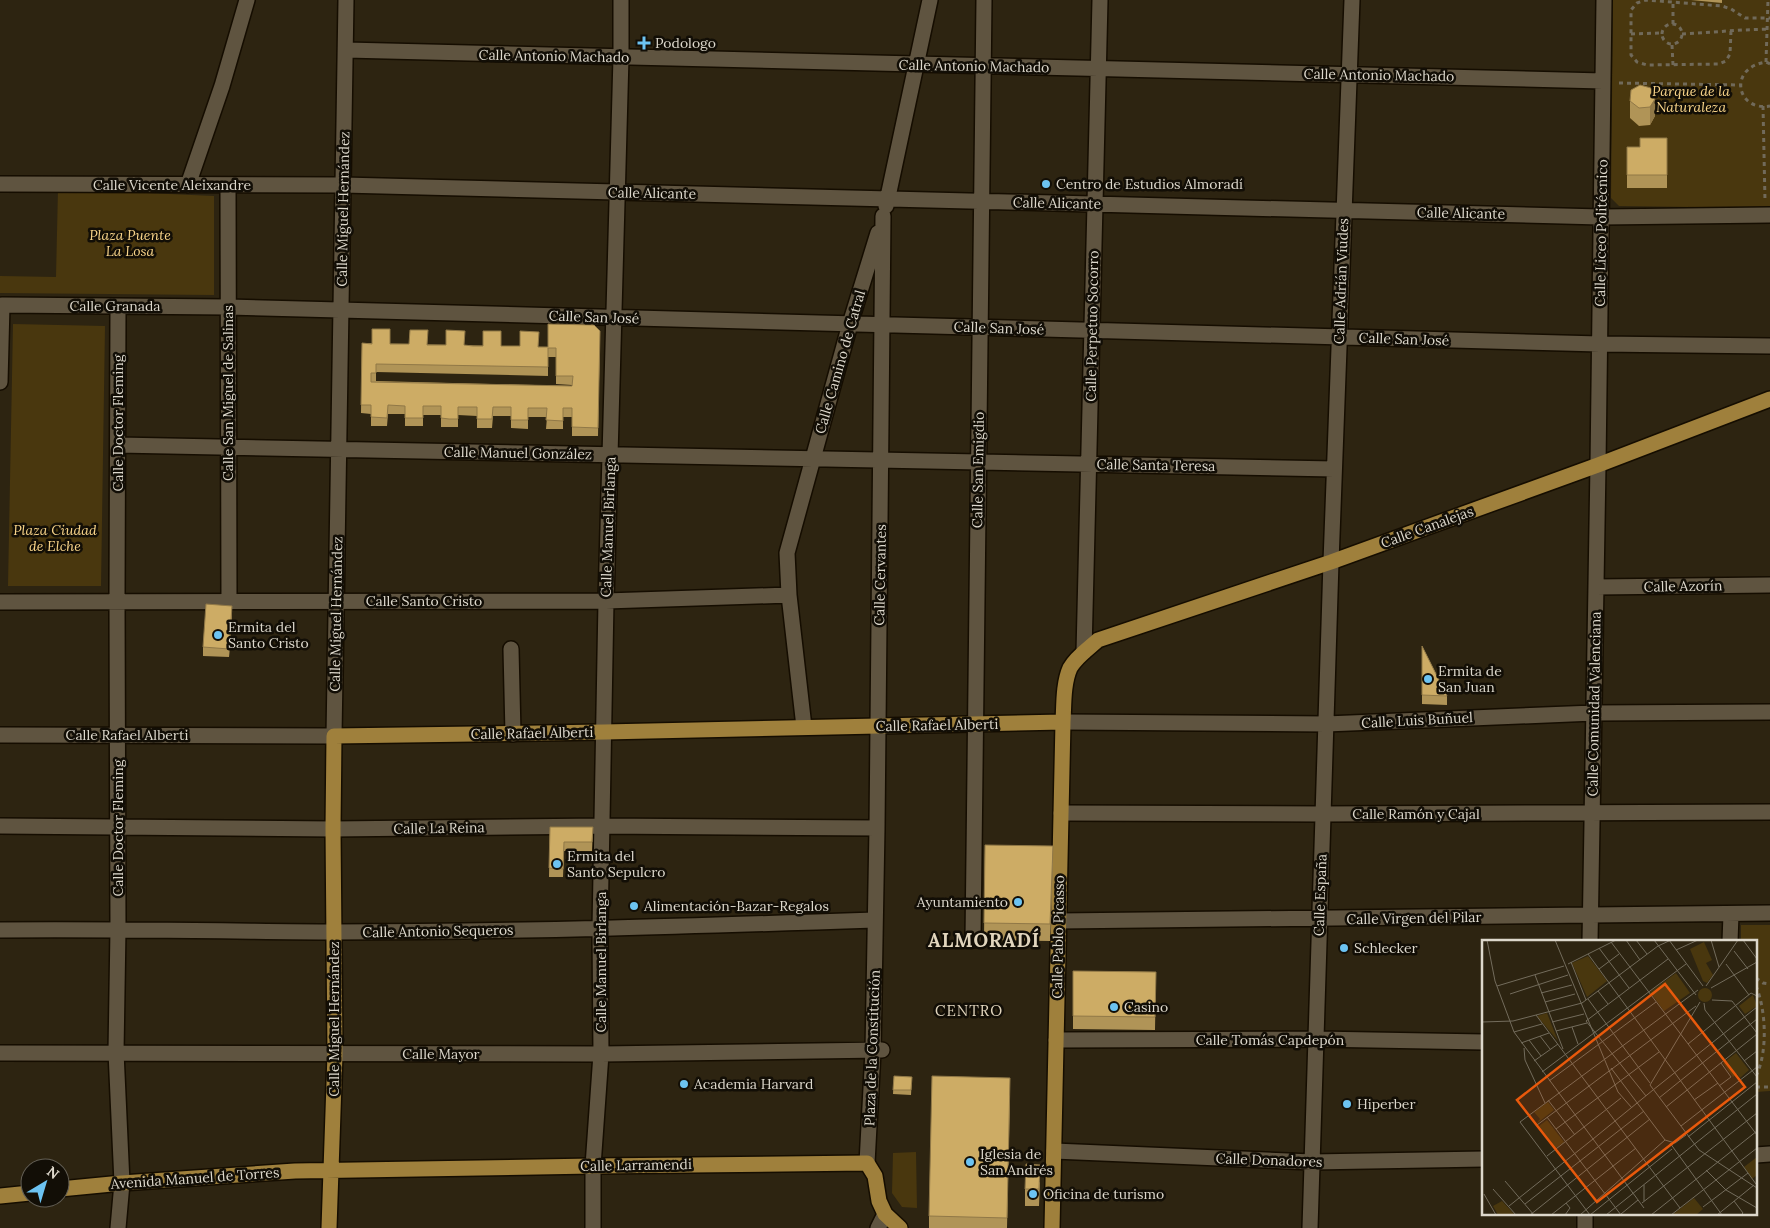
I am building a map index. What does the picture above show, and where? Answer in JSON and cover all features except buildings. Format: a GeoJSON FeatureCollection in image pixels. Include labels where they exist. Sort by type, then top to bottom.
{"type":"FeatureCollection","features":[{"type":"Feature","properties":{"kind":"main road","name":"Calle Canalejas"},"geometry":{"type":"LineString","coordinates":[[1084,652],[1098,640],[1330,562],[1598,465],[1770,399]]}},
{"type":"Feature","properties":{"kind":"main road","name":"Calle Pablo Picasso"},"geometry":{"type":"LineString","coordinates":[[1052,1228],[1063,722],[1066,681],[1071,666],[1084,652]]}},
{"type":"Feature","properties":{"kind":"main road","name":"Calle Rafael Alberti"},"geometry":{"type":"LineString","coordinates":[[334,736],[1063,722]]}},
{"type":"Feature","properties":{"kind":"main road","name":"Calle Miguel Hernández"},"geometry":{"type":"LineString","coordinates":[[329,1228],[335,1054],[334,736]]}},
{"type":"Feature","properties":{"kind":"main road","name":"Calle Larramendi"},"geometry":{"type":"LineString","coordinates":[[330,1171],[867,1163]]}},
{"type":"Feature","properties":{"kind":"main road"},"geometry":{"type":"LineString","coordinates":[[867,1163],[875,1176],[880,1201],[886,1214],[900,1228]]}},
{"type":"Feature","properties":{"kind":"main road","name":"Avenida Manuel de Torres"},"geometry":{"type":"LineString","coordinates":[[70,1189],[122,1183],[296,1171],[330,1171]]}},
{"type":"Feature","properties":{"kind":"main road"},"geometry":{"type":"LineString","coordinates":[[0,1196],[20,1194]]}},
{"type":"Feature","properties":{"kind":"street"},"geometry":{"type":"LineString","coordinates":[[188,185],[222,86],[248,0]]}},
{"type":"Feature","properties":{"kind":"street","name":"Calle Miguel Hernández"},"geometry":{"type":"LineString","coordinates":[[334,736],[346,0]]}},
{"type":"Feature","properties":{"kind":"street","name":"Calle Manuel Birlanga"},"geometry":{"type":"LineString","coordinates":[[593,1228],[593,1166],[601,1054],[600,929],[606,600],[618,192],[621,0]]}},
{"type":"Feature","properties":{"kind":"street","name":"Calle Camino de Catral"},"geometry":{"type":"LineString","coordinates":[[804,727],[789,595],[787,553],[850,324],[888,199],[930,0]]}},
{"type":"Feature","properties":{"kind":"street","name":"Calle San Emigdio"},"geometry":{"type":"LineString","coordinates":[[972,940],[984,0]]}},
{"type":"Feature","properties":{"kind":"street","name":"Calle Perpetuo Socorro"},"geometry":{"type":"LineString","coordinates":[[1084,652],[1100,0]]}},
{"type":"Feature","properties":{"kind":"street","name":"Calle Adrián Viudes"},"geometry":{"type":"LineString","coordinates":[[1330,562],[1352,0]]}},
{"type":"Feature","properties":{"kind":"street","name":"Calle Liceo Politécnico"},"geometry":{"type":"LineString","coordinates":[[1598,465],[1604,0]]}},
{"type":"Feature","properties":{"kind":"street","name":"Calle Antonio Machado"},"geometry":{"type":"LineString","coordinates":[[346,50],[1603,81]]}},
{"type":"Feature","properties":{"kind":"street","name":"Calle Vicente Aleixandre"},"geometry":{"type":"LineString","coordinates":[[0,184],[343,186]]}},
{"type":"Feature","properties":{"kind":"street","name":"Calle San Miguel de Salinas"},"geometry":{"type":"LineString","coordinates":[[228,185],[229,601]]}},
{"type":"Feature","properties":{"kind":"street","name":"Calle Alicante"},"geometry":{"type":"LineString","coordinates":[[343,186],[1601,216],[1768,206]]}},
{"type":"Feature","properties":{"kind":"street","name":"Calle Cervantes"},"geometry":{"type":"LineString","coordinates":[[875,927],[878,828],[883,216]]}},
{"type":"Feature","properties":{"kind":"street","name":"Calle Granada"},"geometry":{"type":"LineString","coordinates":[[0,382],[2,305],[228,307]]}},
{"type":"Feature","properties":{"kind":"street","name":"Calle Doctor Fleming"},"geometry":{"type":"LineString","coordinates":[[118,307],[118,929],[116,1052],[122,1183],[118,1228]]}},
{"type":"Feature","properties":{"kind":"street","name":"Calle San José"},"geometry":{"type":"LineString","coordinates":[[228,307],[1600,344],[1770,346]]}},
{"type":"Feature","properties":{"kind":"street","name":"Calle Manuel González"},"geometry":{"type":"LineString","coordinates":[[118,445],[978,462]]}},
{"type":"Feature","properties":{"kind":"street","name":"Calle Santa Teresa"},"geometry":{"type":"LineString","coordinates":[[978,462],[1334,469]]}},
{"type":"Feature","properties":{"kind":"street","name":"Calle Comunidad Valenciana"},"geometry":{"type":"LineString","coordinates":[[1590,940],[1598,465]]}},
{"type":"Feature","properties":{"kind":"street","name":"Calle España"},"geometry":{"type":"LineString","coordinates":[[1310,1228],[1330,562]]}},
{"type":"Feature","properties":{"kind":"street","name":"Calle Azorín"},"geometry":{"type":"LineString","coordinates":[[1596,587],[1770,585]]}},
{"type":"Feature","properties":{"kind":"street","name":"Calle Santo Cristo"},"geometry":{"type":"LineString","coordinates":[[0,602],[606,600],[789,595]]}},
{"type":"Feature","properties":{"kind":"street"},"geometry":{"type":"LineString","coordinates":[[511,649],[513,734]]}},
{"type":"Feature","properties":{"kind":"street","name":"Calle Luis Buñuel"},"geometry":{"type":"LineString","coordinates":[[1063,722],[1326,724],[1594,713],[1770,712]]}},
{"type":"Feature","properties":{"kind":"street","name":"Calle Rafael Alberti"},"geometry":{"type":"LineString","coordinates":[[0,736],[334,736]]}},
{"type":"Feature","properties":{"kind":"street","name":"Calle Ramón y Cajal"},"geometry":{"type":"LineString","coordinates":[[1061,813],[1770,812]]}},
{"type":"Feature","properties":{"kind":"street","name":"Calle La Reina"},"geometry":{"type":"LineString","coordinates":[[0,826],[333,829],[602,826],[878,828]]}},
{"type":"Feature","properties":{"kind":"street","name":"Calle Virgen del Pilar"},"geometry":{"type":"LineString","coordinates":[[1059,921],[1319,920],[1590,914],[1770,913]]}},
{"type":"Feature","properties":{"kind":"street"},"geometry":{"type":"LineString","coordinates":[[1730,940],[1731,914]]}},
{"type":"Feature","properties":{"kind":"street","name":"Calle Antonio Sequeros"},"geometry":{"type":"LineString","coordinates":[[0,930],[118,929],[334,932],[875,927]]}},
{"type":"Feature","properties":{"kind":"street","name":"Plaza de la Constitución"},"geometry":{"type":"LineString","coordinates":[[867,1163],[878,1050],[875,927]]}},
{"type":"Feature","properties":{"kind":"street","name":"Calle Tomás Capdepón"},"geometry":{"type":"LineString","coordinates":[[1056,1040],[1316,1039],[1482,1042]]}},
{"type":"Feature","properties":{"kind":"street","name":"Calle Mayor"},"geometry":{"type":"LineString","coordinates":[[0,1052],[601,1054],[878,1050]]}},
{"type":"Feature","properties":{"kind":"street","name":"Calle Donadores"},"geometry":{"type":"LineString","coordinates":[[1054,1152],[1312,1162],[1482,1160]]}},
{"type":"Feature","properties":{"kind":"street"},"geometry":{"type":"LineString","coordinates":[[878,1228],[886,1214]]}},
{"type":"Feature","properties":{"kind":"path"},"geometry":{"type":"LineString","coordinates":[[1731,30],[1730,54],[1726,61],[1719,64],[1647,65],[1637,62],[1632,56],[1631,10],[1638,3],[1646,0],[1722,6],[1731,9],[1745,18],[1769,18]]}},
{"type":"Feature","properties":{"kind":"path"},"geometry":{"type":"LineString","coordinates":[[1768,0],[1768,63],[1751,66],[1746,71],[1741,85],[1742,93],[1751,104],[1770,106]]}},
{"type":"Feature","properties":{"kind":"path"},"geometry":{"type":"LineString","coordinates":[[1673,2],[1673,24]]}},
{"type":"Feature","properties":{"kind":"path"},"geometry":{"type":"LineString","coordinates":[[1673,24],[1680,27],[1682,34],[1680,41],[1672,45],[1665,43],[1661,33],[1665,26],[1673,24]]}},
{"type":"Feature","properties":{"kind":"path"},"geometry":{"type":"LineString","coordinates":[[1682,34],[1731,30],[1768,30]]}},
{"type":"Feature","properties":{"kind":"path"},"geometry":{"type":"LineString","coordinates":[[1631,34],[1661,33]]}},
{"type":"Feature","properties":{"kind":"path"},"geometry":{"type":"LineString","coordinates":[[1672,45],[1673,65]]}},
{"type":"Feature","properties":{"kind":"path"},"geometry":{"type":"LineString","coordinates":[[1618,74],[1618,83],[1741,85]]}},
{"type":"Feature","properties":{"kind":"path"},"geometry":{"type":"LineString","coordinates":[[1755,202],[1768,206],[1763,106]]}},
{"type":"Feature","properties":{"kind":"path"},"geometry":{"type":"LineString","coordinates":[[1758,979],[1763,983],[1770,984]]}},
{"type":"Feature","properties":{"kind":"path"},"geometry":{"type":"LineString","coordinates":[[1758,992],[1762,1003],[1764,1028],[1762,1059],[1758,1070]]}},
{"type":"Feature","properties":{"kind":"green space","name":"Parque de la Naturaleza"},"geometry":{"type":"Polygon","coordinates":[[[1613,0],[1770,0],[1770,208],[1619,206],[1611,198],[1613,0]]]}},
{"type":"Feature","properties":{"kind":"green space","name":"Plaza Puente La Losa"},"geometry":{"type":"Polygon","coordinates":[[[58,189],[214,196],[214,295],[0,293],[0,276],[56,277],[58,189]]]}},
{"type":"Feature","properties":{"kind":"green space","name":"Plaza Ciudad de Elche"},"geometry":{"type":"Polygon","coordinates":[[[13,324],[105,326],[101,586],[8,586],[13,324]]]}},
{"type":"Feature","properties":{"kind":"green space"},"geometry":{"type":"Polygon","coordinates":[[[1741,925],[1770,925],[1770,1091],[1758,1092],[1758,940],[1741,940],[1741,925]]]}},
{"type":"Feature","properties":{"kind":"green space"},"geometry":{"type":"Polygon","coordinates":[[[916,1152],[917,1208],[902,1207],[892,1193],[893,1153],[916,1152]]]}},
{"type":"Feature","properties":{"kind":"place","name":"Podologo"},"geometry":{"type":"Point","coordinates":[644,43]}},
{"type":"Feature","properties":{"kind":"place","name":"Centro de Estudios Almoradí"},"geometry":{"type":"Point","coordinates":[1046,184]}},
{"type":"Feature","properties":{"kind":"place","name":"Ermita del Santo Cristo"},"geometry":{"type":"Point","coordinates":[218,635]}},
{"type":"Feature","properties":{"kind":"place","name":"Ermita de San Juan"},"geometry":{"type":"Point","coordinates":[1428,679]}},
{"type":"Feature","properties":{"kind":"place","name":"Ermita del Santo Sepulcro"},"geometry":{"type":"Point","coordinates":[557,864]}},
{"type":"Feature","properties":{"kind":"place","name":"Ayuntamiento"},"geometry":{"type":"Point","coordinates":[1018,902]}},
{"type":"Feature","properties":{"kind":"place","name":"Alimentación-Bazar-Regalos"},"geometry":{"type":"Point","coordinates":[634,906]}},
{"type":"Feature","properties":{"kind":"place","name":"Schlecker"},"geometry":{"type":"Point","coordinates":[1344,948]}},
{"type":"Feature","properties":{"kind":"place","name":"Casino"},"geometry":{"type":"Point","coordinates":[1114,1007]}},
{"type":"Feature","properties":{"kind":"place","name":"Academia Harvard"},"geometry":{"type":"Point","coordinates":[684,1084]}},
{"type":"Feature","properties":{"kind":"place","name":"Hiperber"},"geometry":{"type":"Point","coordinates":[1347,1104]}},
{"type":"Feature","properties":{"kind":"place","name":"Iglesia de San Andrés"},"geometry":{"type":"Point","coordinates":[970,1162]}},
{"type":"Feature","properties":{"kind":"place","name":"Oficina de turismo"},"geometry":{"type":"Point","coordinates":[1033,1194]}},
{"type":"Feature","properties":{"kind":"district","name":"ALMORADÍ"},"geometry":{"type":"Point","coordinates":[984,940]}},
{"type":"Feature","properties":{"kind":"district","name":"CENTRO"},"geometry":{"type":"Point","coordinates":[969,1010]}}]}
